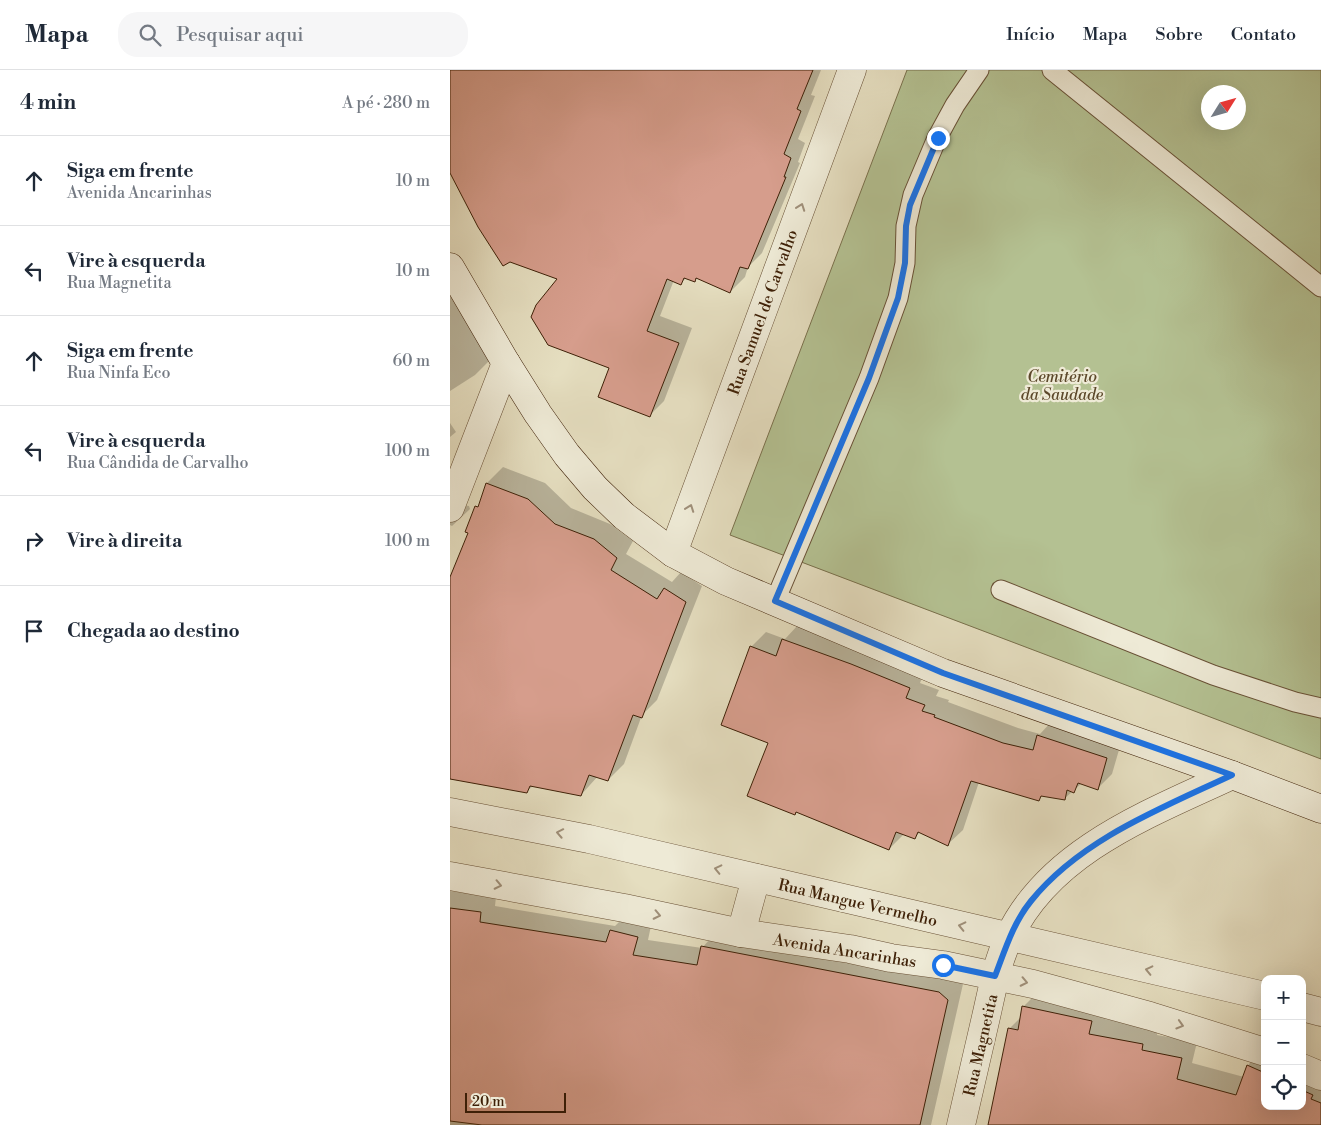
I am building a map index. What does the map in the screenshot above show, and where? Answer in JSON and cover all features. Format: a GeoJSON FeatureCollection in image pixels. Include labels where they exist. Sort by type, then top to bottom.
{"type":"FeatureCollection","features":[{"type":"Feature","properties":{"kind":"street","name":"Rua Samuel de Carvalho"},"geometry":{"type":"LineString","coordinates":[[673,553],[852,70]]}},
{"type":"Feature","properties":{"kind":"street"},"geometry":{"type":"LineString","coordinates":[[450,267],[506,363],[567,454],[595,488],[624,516],[673,553],[726,581],[943,673],[1232,775],[1321,809]]}},
{"type":"Feature","properties":{"kind":"street"},"geometry":{"type":"LineString","coordinates":[[450,508],[506,363]]}},
{"type":"Feature","properties":{"kind":"street","name":"Rua Magnetita"},"geometry":{"type":"LineString","coordinates":[[961,1125],[995,976],[1009,937],[1030,902],[1051,880],[1079,856],[1119,830],[1232,775]]}},
{"type":"Feature","properties":{"kind":"street","name":"Rua Mangue Vermelho"},"geometry":{"type":"LineString","coordinates":[[450,812],[589,839],[1261,995]]}},
{"type":"Feature","properties":{"kind":"street","name":"Avenida Ancarinhas"},"geometry":{"type":"LineString","coordinates":[[450,876],[624,908],[741,933],[943,965],[1033,984],[1150,1016],[1261,1051]]}},
{"type":"Feature","properties":{"kind":"street"},"geometry":{"type":"LineString","coordinates":[[741,933],[756,878]]}},
{"type":"Feature","properties":{"kind":"street"},"geometry":{"type":"LineString","coordinates":[[1306,1008],[1321,1012]]}},
{"type":"Feature","properties":{"kind":"street"},"geometry":{"type":"LineString","coordinates":[[1306,1070],[1321,1076]]}},
{"type":"Feature","properties":{"kind":"lane"},"geometry":{"type":"LineString","coordinates":[[775,601],[869,378],[898,298],[905,263],[906,226],[913,195],[955,105],[979,70]]}},
{"type":"Feature","properties":{"kind":"lane"},"geometry":{"type":"LineString","coordinates":[[1052,70],[1321,287]]}},
{"type":"Feature","properties":{"kind":"lane"},"geometry":{"type":"LineString","coordinates":[[1001,590],[1213,675],[1295,702],[1321,708]]}},
{"type":"Feature","properties":{"kind":"green space","name":"Cemitério da Saudade"},"geometry":{"type":"Polygon","coordinates":[[[907,70],[1321,70],[1321,759],[730,535],[907,70]]]}},
{"type":"Feature","properties":{"kind":"building"},"geometry":{"type":"Polygon","coordinates":[[[450,70],[813,70],[797,109],[801,111],[784,154],[791,158],[784,177],[786,177],[748,269],[740,267],[730,293],[696,278],[695,282],[684,278],[681,285],[667,279],[647,331],[679,343],[650,417],[598,397],[609,368],[548,345],[531,317],[536,305],[557,279],[510,262],[503,266],[478,227],[450,173],[450,70]]]}},
{"type":"Feature","properties":{"kind":"building"},"geometry":{"type":"Polygon","coordinates":[[[486,483],[528,499],[555,524],[594,539],[617,558],[611,570],[657,599],[664,588],[686,602],[642,718],[633,715],[608,781],[589,775],[581,796],[530,786],[527,793],[450,779],[450,577],[468,533],[465,532],[475,506],[478,507],[486,483]]]}},
{"type":"Feature","properties":{"kind":"building"},"geometry":{"type":"Polygon","coordinates":[[[782,639],[910,688],[906,698],[925,705],[922,711],[1003,743],[1033,750],[1037,735],[1107,758],[1098,790],[1078,783],[1074,793],[1067,790],[1065,800],[1041,796],[1039,801],[971,781],[948,846],[918,832],[915,839],[896,832],[889,850],[796,812],[795,815],[747,796],[768,743],[721,725],[750,646],[776,656],[782,639]]]}},
{"type":"Feature","properties":{"kind":"building"},"geometry":{"type":"Polygon","coordinates":[[[450,908],[481,912],[480,922],[606,942],[610,930],[638,937],[633,955],[697,965],[701,946],[939,992],[948,1000],[920,1125],[482,1125],[450,1121],[450,908]]]}},
{"type":"Feature","properties":{"kind":"building"},"geometry":{"type":"Polygon","coordinates":[[[1022,1006],[1092,1021],[1089,1034],[1143,1044],[1142,1050],[1182,1058],[1177,1079],[1236,1095],[1247,1065],[1261,1071],[1261,1110],[1306,1110],[1306,1092],[1313,1095],[1311,1099],[1321,1103],[1321,1125],[988,1125],[1008,1028],[1018,1030],[1022,1006]]]}},
{"type":"Feature","properties":{"kind":"route"},"geometry":{"type":"LineString","coordinates":[[938,138],[910,205],[906,226],[905,263],[898,298],[869,378],[775,601],[943,673],[1232,775],[1119,830],[1079,856],[1051,880],[1030,902],[1009,937],[995,976],[943,965]]}}]}
